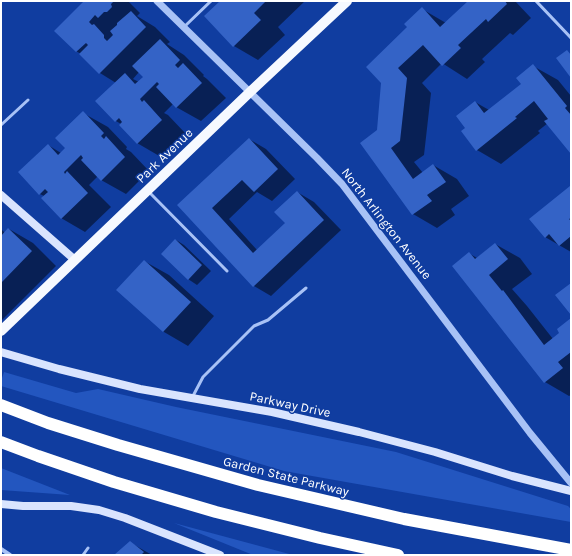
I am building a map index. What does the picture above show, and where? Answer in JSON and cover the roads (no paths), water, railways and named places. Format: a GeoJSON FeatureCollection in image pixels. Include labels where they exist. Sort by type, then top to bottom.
{"type":"FeatureCollection","features":[{"type":"Feature","properties":{"kind":"highway","name":"Garden State Parkway"},"geometry":{"type":"LineString","coordinates":[[1,406],[48,423],[118,445],[265,487],[411,520],[571,550]]}},
{"type":"Feature","properties":{"kind":"highway"},"geometry":{"type":"LineString","coordinates":[[1,442],[114,482],[216,512],[307,535],[398,555]]}},
{"type":"Feature","properties":{"kind":"main road","name":"Park Avenue"},"geometry":{"type":"LineString","coordinates":[[1,331],[250,92],[348,1]]}},
{"type":"Feature","properties":{"kind":"main road"},"geometry":{"type":"LineString","coordinates":[[1,195],[75,260]]}},
{"type":"Feature","properties":{"kind":"main road","name":"Parkway Drive"},"geometry":{"type":"LineString","coordinates":[[1,352],[111,382],[272,412],[379,437],[442,454],[512,476],[571,491]]}},
{"type":"Feature","properties":{"kind":"main road"},"geometry":{"type":"LineString","coordinates":[[1,504],[23,506],[71,506],[99,510],[125,518],[220,555]]}},
{"type":"Feature","properties":{"kind":"street","name":"North Arlington Avenue"},"geometry":{"type":"LineString","coordinates":[[157,1],[342,184],[517,416],[571,483]]}},
{"type":"Feature","properties":{"kind":"street"},"geometry":{"type":"LineString","coordinates":[[1,549],[10,555]]}},
{"type":"Feature","properties":{"kind":"lane"},"geometry":{"type":"LineString","coordinates":[[184,27],[211,1]]}},
{"type":"Feature","properties":{"kind":"lane"},"geometry":{"type":"LineString","coordinates":[[536,1],[571,38]]}},
{"type":"Feature","properties":{"kind":"lane"},"geometry":{"type":"LineString","coordinates":[[1,125],[28,100]]}},
{"type":"Feature","properties":{"kind":"lane"},"geometry":{"type":"LineString","coordinates":[[148,190],[228,271]]}},
{"type":"Feature","properties":{"kind":"lane"},"geometry":{"type":"LineString","coordinates":[[192,398],[203,377],[254,326],[268,320],[306,288]]}},
{"type":"Feature","properties":{"kind":"lane"},"geometry":{"type":"LineString","coordinates":[[83,555],[88,548]]}}]}
